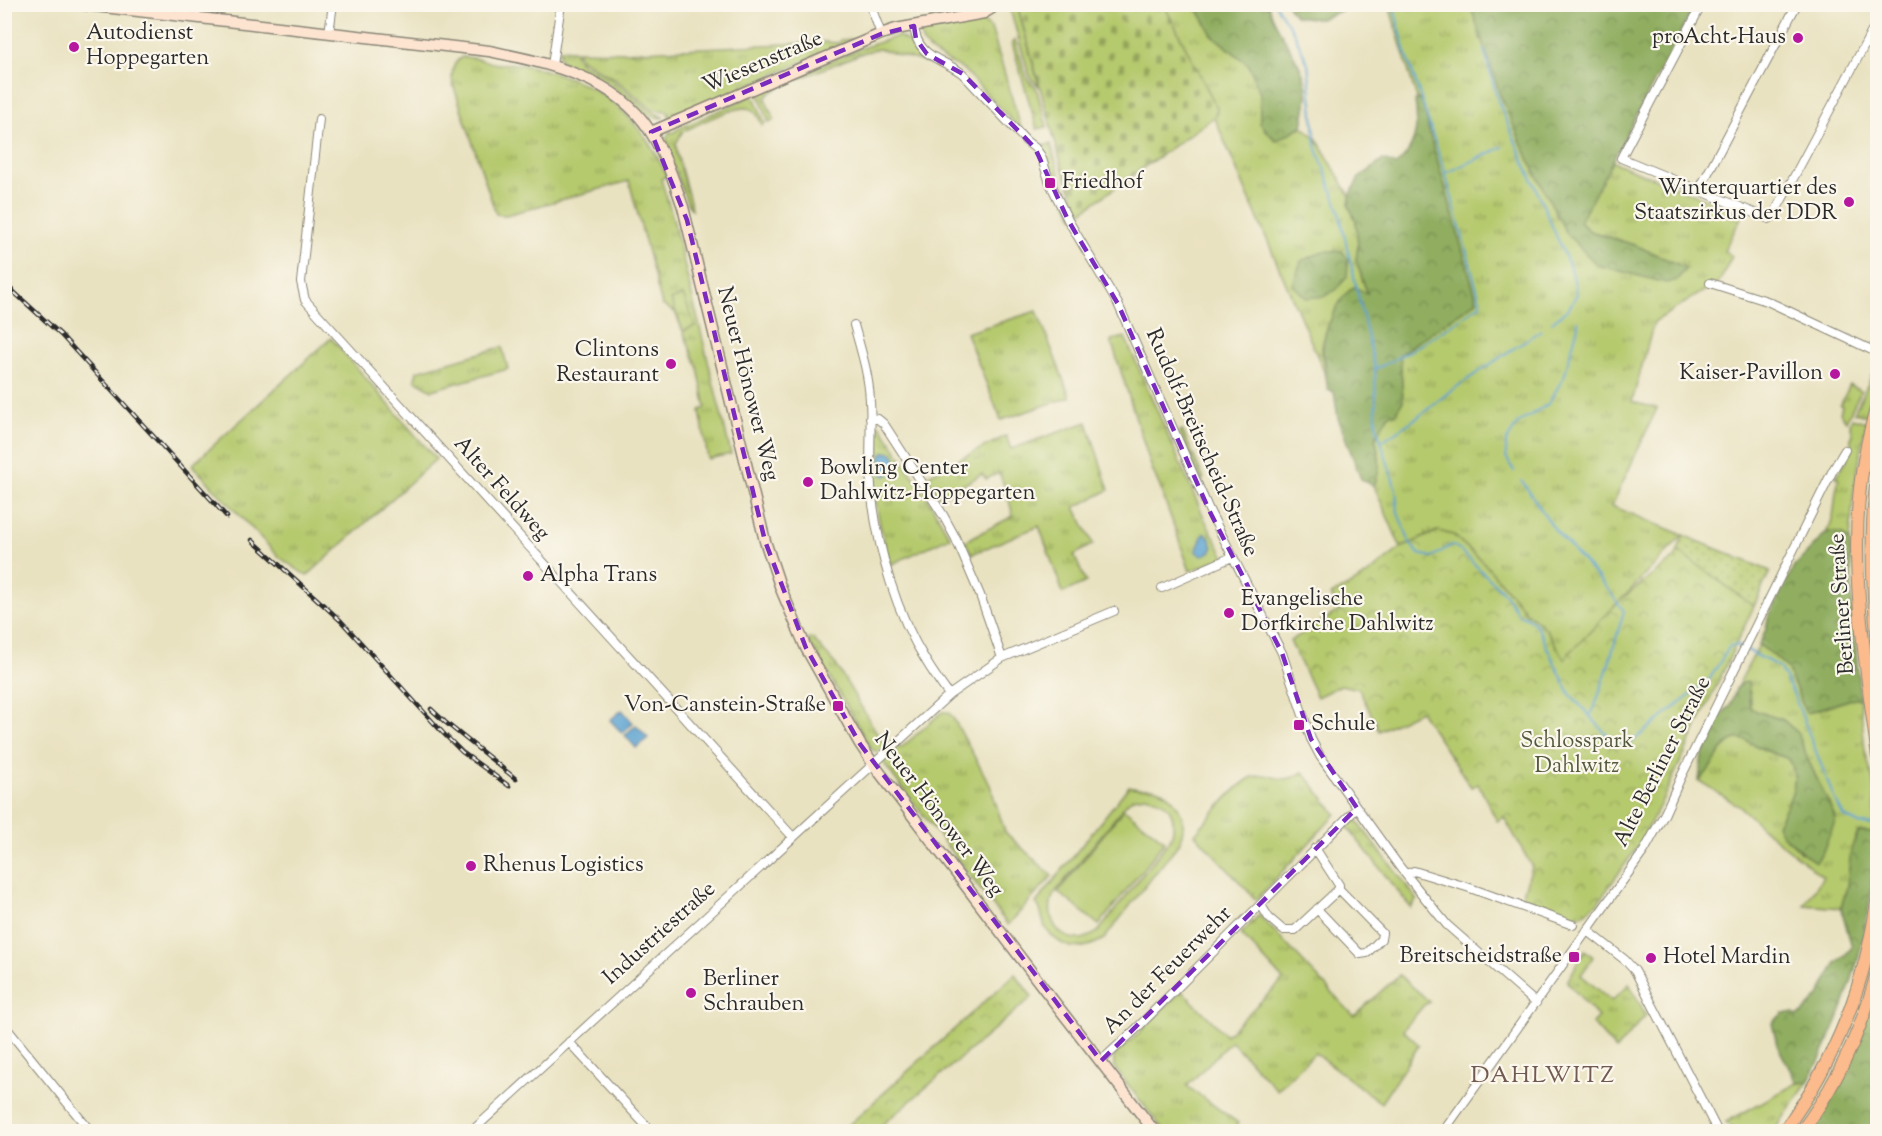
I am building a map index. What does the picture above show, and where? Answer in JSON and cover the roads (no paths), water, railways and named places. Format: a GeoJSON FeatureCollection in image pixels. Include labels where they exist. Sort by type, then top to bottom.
{"type":"FeatureCollection","features":[{"type":"Feature","properties":{"kind":"main road","name":"Neuer Hönower Weg"},"geometry":{"type":"LineString","coordinates":[[77,4],[489,51],[552,65],[577,75],[612,93],[641,118],[651,132],[670,171],[683,207],[763,531],[781,589],[806,648],[874,765],[1155,1131]]}},
{"type":"Feature","properties":{"kind":"main road","name":"Wiesenstraße"},"geometry":{"type":"LineString","coordinates":[[651,132],[881,34],[984,13],[994,4]]}},
{"type":"Feature","properties":{"kind":"main road","name":"Berliner Straße"},"geometry":{"type":"LineString","coordinates":[[1878,402],[1866,447],[1860,489],[1858,562],[1860,604],[1878,758]]}},
{"type":"Feature","properties":{"kind":"main road","name":"Berliner Straße"},"geometry":{"type":"LineString","coordinates":[[1878,471],[1872,544],[1878,644]]}},
{"type":"Feature","properties":{"kind":"main road"},"geometry":{"type":"LineString","coordinates":[[1783,1131],[1812,1090],[1842,1030],[1862,977],[1878,895]]}},
{"type":"Feature","properties":{"kind":"main road"},"geometry":{"type":"LineString","coordinates":[[1801,1131],[1826,1093],[1845,1057],[1865,1011],[1878,969]]}},
{"type":"Feature","properties":{"kind":"street"},"geometry":{"type":"LineString","coordinates":[[329,33],[333,4]]}},
{"type":"Feature","properties":{"kind":"street"},"geometry":{"type":"LineString","coordinates":[[552,65],[561,4]]}},
{"type":"Feature","properties":{"kind":"street"},"geometry":{"type":"LineString","coordinates":[[870,4],[881,34]]}},
{"type":"Feature","properties":{"kind":"street"},"geometry":{"type":"LineString","coordinates":[[1701,4],[1621,158],[1769,219],[1773,216],[1878,18],[1870,4]]}},
{"type":"Feature","properties":{"kind":"street"},"geometry":{"type":"LineString","coordinates":[[1699,190],[1797,4]]}},
{"type":"Feature","properties":{"kind":"street","name":"Rudolf-Breitscheid-Straße"},"geometry":{"type":"LineString","coordinates":[[914,26],[915,39],[919,46],[927,54],[953,66],[963,74],[1041,156],[1050,183],[1068,220],[1118,304],[1187,461],[1281,653],[1311,739],[1320,756],[1406,874],[1447,925],[1536,1003]]}},
{"type":"Feature","properties":{"kind":"street","name":"Alter Feldweg"},"geometry":{"type":"LineString","coordinates":[[319,119],[301,282],[305,300],[793,837]]}},
{"type":"Feature","properties":{"kind":"street"},"geometry":{"type":"LineString","coordinates":[[1710,283],[1767,301],[1878,353]]}},
{"type":"Feature","properties":{"kind":"street"},"geometry":{"type":"LineString","coordinates":[[854,326],[867,376],[872,496],[883,555],[896,598],[910,630],[926,662],[949,695]]}},
{"type":"Feature","properties":{"kind":"street"},"geometry":{"type":"LineString","coordinates":[[870,418],[878,419],[884,424],[943,515],[980,595],[1002,658]]}},
{"type":"Feature","properties":{"kind":"street","name":"Alte Berliner Straße"},"geometry":{"type":"LineString","coordinates":[[1443,1131],[1644,851],[1845,450]]}},
{"type":"Feature","properties":{"kind":"street"},"geometry":{"type":"LineString","coordinates":[[1162,588],[1232,557]]}},
{"type":"Feature","properties":{"kind":"street","name":"Industriestraße"},"geometry":{"type":"LineString","coordinates":[[471,1131],[949,695],[1002,658],[1114,611]]}},
{"type":"Feature","properties":{"kind":"street","name":"An der Feuerwehr"},"geometry":{"type":"LineString","coordinates":[[1101,1061],[1135,1030],[1357,808]]}},
{"type":"Feature","properties":{"kind":"street"},"geometry":{"type":"LineString","coordinates":[[1315,848],[1339,885],[1339,889],[1382,933],[1381,939],[1367,953],[1360,954],[1317,909]]}},
{"type":"Feature","properties":{"kind":"street"},"geometry":{"type":"LineString","coordinates":[[1406,874],[1414,871],[1573,925]]}},
{"type":"Feature","properties":{"kind":"street","name":"An der Feuerwehr"},"geometry":{"type":"LineString","coordinates":[[1260,904],[1269,918],[1283,930],[1295,930],[1339,889]]}},
{"type":"Feature","properties":{"kind":"street"},"geometry":{"type":"LineString","coordinates":[[1587,930],[1625,960],[1635,971],[1718,1131]]}},
{"type":"Feature","properties":{"kind":"street"},"geometry":{"type":"LineString","coordinates":[[4,1025],[91,1131]]}},
{"type":"Feature","properties":{"kind":"street"},"geometry":{"type":"LineString","coordinates":[[569,1042],[652,1131]]}},
{"type":"Feature","properties":{"kind":"water"},"geometry":{"type":"Polygon","coordinates":[[[885,452],[893,453],[899,465],[886,476],[881,474],[881,455],[885,452]]]}},
{"type":"Feature","properties":{"kind":"water"},"geometry":{"type":"Polygon","coordinates":[[[1205,533],[1213,547],[1210,552],[1202,556],[1196,552],[1205,533]]]}},
{"type":"Feature","properties":{"kind":"water"},"geometry":{"type":"Polygon","coordinates":[[[622,710],[633,723],[622,733],[610,720],[622,710]]]}},
{"type":"Feature","properties":{"kind":"water"},"geometry":{"type":"Polygon","coordinates":[[[636,725],[648,738],[636,748],[625,735],[636,725]]]}},
{"type":"Feature","properties":{"kind":"waterway"},"geometry":{"type":"LineString","coordinates":[[1275,4],[1294,33],[1308,64],[1316,146],[1338,207],[1375,369],[1376,425],[1396,490],[1398,513],[1410,543],[1419,554],[1432,557],[1452,545],[1459,549],[1504,593],[1519,615],[1527,617],[1536,625],[1570,694],[1615,744],[1628,745],[1709,680],[1730,646],[1736,645],[1742,648]]}},
{"type":"Feature","properties":{"kind":"waterway"},"geometry":{"type":"LineString","coordinates":[[1375,369],[1429,340],[1481,304],[1445,173],[1393,4]]}},
{"type":"Feature","properties":{"kind":"waterway"},"geometry":{"type":"LineString","coordinates":[[1484,50],[1498,101],[1572,272],[1577,294],[1569,308],[1552,322]]}},
{"type":"Feature","properties":{"kind":"waterway"},"geometry":{"type":"LineString","coordinates":[[1446,173],[1503,147]]}},
{"type":"Feature","properties":{"kind":"waterway"},"geometry":{"type":"LineString","coordinates":[[1514,471],[1506,457],[1506,442],[1518,423],[1548,404],[1564,377],[1578,320]]}},
{"type":"Feature","properties":{"kind":"waterway"},"geometry":{"type":"LineString","coordinates":[[1382,441],[1418,417],[1449,392],[1541,330]]}},
{"type":"Feature","properties":{"kind":"waterway"},"geometry":{"type":"LineString","coordinates":[[1522,481],[1555,530],[1606,587],[1624,611],[1606,673],[1590,715]]}},
{"type":"Feature","properties":{"kind":"waterway"},"geometry":{"type":"LineString","coordinates":[[1747,650],[1779,667],[1794,695],[1834,798],[1844,816],[1859,824],[1878,825]]}},
{"type":"Feature","properties":{"kind":"railway"},"geometry":{"type":"LineString","coordinates":[[4,283],[61,335],[227,517]]}},
{"type":"Feature","properties":{"kind":"railway"},"geometry":{"type":"LineString","coordinates":[[252,540],[341,621],[462,752],[509,786]]}},
{"type":"Feature","properties":{"kind":"railway"},"geometry":{"type":"LineString","coordinates":[[431,709],[516,779]]}},
{"type":"Feature","properties":{"kind":"place","name":"proAcht-Haus"},"geometry":{"type":"Point","coordinates":[1798,38]}},
{"type":"Feature","properties":{"kind":"place","name":"Autodienst Hoppegarten"},"geometry":{"type":"Point","coordinates":[74,47]}},
{"type":"Feature","properties":{"kind":"place","name":"Friedhof"},"geometry":{"type":"Point","coordinates":[1050,183]}},
{"type":"Feature","properties":{"kind":"place","name":"Winterquartier des Staatszirkus der DDR"},"geometry":{"type":"Point","coordinates":[1849,202]}},
{"type":"Feature","properties":{"kind":"place","name":"Clintons Restaurant"},"geometry":{"type":"Point","coordinates":[671,364]}},
{"type":"Feature","properties":{"kind":"place","name":"Kaiser-Pavillon"},"geometry":{"type":"Point","coordinates":[1835,374]}},
{"type":"Feature","properties":{"kind":"place","name":"Bowling Center Dahlwitz-Hoppegarten"},"geometry":{"type":"Point","coordinates":[808,482]}},
{"type":"Feature","properties":{"kind":"place","name":"Alpha Trans"},"geometry":{"type":"Point","coordinates":[528,576]}},
{"type":"Feature","properties":{"kind":"place","name":"Evangelische Dorfkirche Dahlwitz"},"geometry":{"type":"Point","coordinates":[1229,613]}},
{"type":"Feature","properties":{"kind":"place","name":"Von-Canstein-Straße"},"geometry":{"type":"Point","coordinates":[838,706]}},
{"type":"Feature","properties":{"kind":"place","name":"Schule"},"geometry":{"type":"Point","coordinates":[1299,725]}},
{"type":"Feature","properties":{"kind":"place","name":"Rhenus Logistics"},"geometry":{"type":"Point","coordinates":[471,866]}},
{"type":"Feature","properties":{"kind":"place","name":"Breitscheidstraße"},"geometry":{"type":"Point","coordinates":[1574,957]}},
{"type":"Feature","properties":{"kind":"place","name":"Hotel Mardin"},"geometry":{"type":"Point","coordinates":[1651,958]}},
{"type":"Feature","properties":{"kind":"place","name":"Berliner Schrauben"},"geometry":{"type":"Point","coordinates":[691,993]}},
{"type":"Feature","properties":{"kind":"district","name":"DAHLWITZ"},"geometry":{"type":"Point","coordinates":[1543,1076]}},
{"type":"Feature","properties":{"kind":"park label","name":"Schlosspark Dahlwitz"},"geometry":{"type":"Point","coordinates":[1577,754]}}]}
